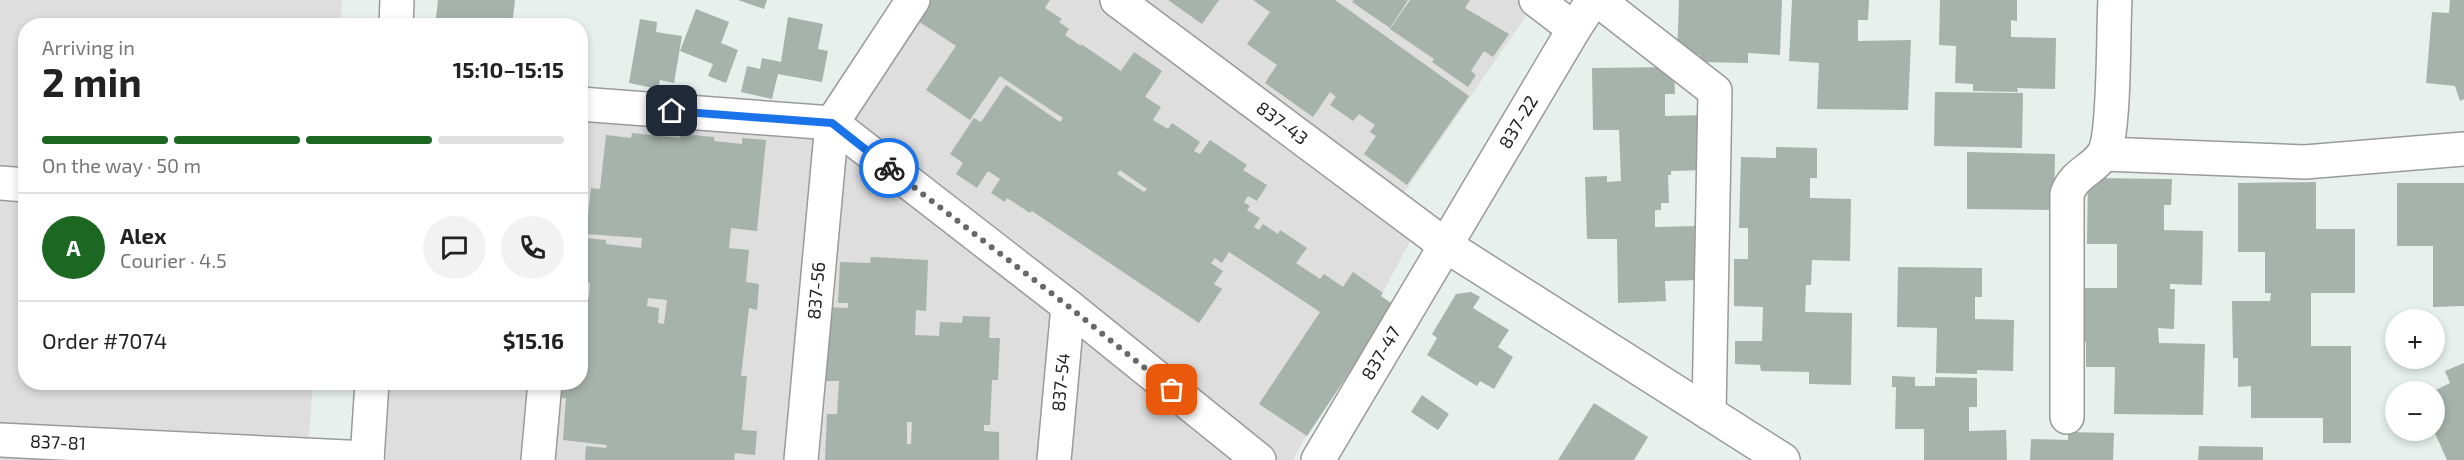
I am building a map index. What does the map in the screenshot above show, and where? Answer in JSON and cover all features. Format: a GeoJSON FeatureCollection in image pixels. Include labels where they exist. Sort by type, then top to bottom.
{"type":"FeatureCollection","features":[{"type":"Feature","properties":{"kind":"street"},"geometry":{"type":"LineString","coordinates":[[396,18],[397,0]]}},
{"type":"Feature","properties":{"kind":"street"},"geometry":{"type":"LineString","coordinates":[[832,123],[913,0]]}},
{"type":"Feature","properties":{"kind":"street","name":"837-43"},"geometry":{"type":"LineString","coordinates":[[1117,0],[1445,245],[1783,460]]}},
{"type":"Feature","properties":{"kind":"street"},"geometry":{"type":"LineString","coordinates":[[1536,0],[1574,29]]}},
{"type":"Feature","properties":{"kind":"street","name":"837-22"},"geometry":{"type":"LineString","coordinates":[[1445,245],[1593,0]]}},
{"type":"Feature","properties":{"kind":"street"},"geometry":{"type":"LineString","coordinates":[[1598,0],[1715,91],[1709,413]]}},
{"type":"Feature","properties":{"kind":"street"},"geometry":{"type":"LineString","coordinates":[[2067,417],[2067,194],[2070,185],[2078,176],[2104,154],[2110,125],[2115,0]]}},
{"type":"Feature","properties":{"kind":"street"},"geometry":{"type":"LineString","coordinates":[[588,105],[832,123],[1068,306],[1259,460]]}},
{"type":"Feature","properties":{"kind":"street","name":"837-56"},"geometry":{"type":"LineString","coordinates":[[801,460],[832,123]]}},
{"type":"Feature","properties":{"kind":"street"},"geometry":{"type":"LineString","coordinates":[[2104,154],[2305,162],[2464,149]]}},
{"type":"Feature","properties":{"kind":"street"},"geometry":{"type":"LineString","coordinates":[[0,183],[18,184]]}},
{"type":"Feature","properties":{"kind":"street","name":"837-47"},"geometry":{"type":"LineString","coordinates":[[1318,460],[1445,245]]}},
{"type":"Feature","properties":{"kind":"street","name":"837-54"},"geometry":{"type":"LineString","coordinates":[[1054,460],[1068,306]]}},
{"type":"Feature","properties":{"kind":"street"},"geometry":{"type":"LineString","coordinates":[[367,459],[371,390]]}},
{"type":"Feature","properties":{"kind":"street"},"geometry":{"type":"LineString","coordinates":[[538,460],[544,390]]}},
{"type":"Feature","properties":{"kind":"street","name":"837-81"},"geometry":{"type":"LineString","coordinates":[[0,440],[367,459]]}},
{"type":"Feature","properties":{"kind":"shaded area"},"geometry":{"type":"Polygon","coordinates":[[[0,0],[342,0],[341,18],[18,18],[18,390],[312,390],[307,460],[0,460],[0,0]]]}},
{"type":"Feature","properties":{"kind":"shaded area"},"geometry":{"type":"Polygon","coordinates":[[[930,0],[1121,0],[1421,221],[1293,460],[385,460],[390,390],[588,390],[588,117],[841,136],[930,0]]]}},
{"type":"Feature","properties":{"kind":"shaded area"},"geometry":{"type":"Polygon","coordinates":[[[1140,0],[1537,0],[1404,193],[1140,0]]]}},
{"type":"Feature","properties":{"kind":"building"},"geometry":{"type":"Polygon","coordinates":[[[438,0],[515,0],[513,18],[436,18],[438,0]]]}},
{"type":"Feature","properties":{"kind":"building"},"geometry":{"type":"Polygon","coordinates":[[[738,0],[767,0],[764,9],[738,0]]]}},
{"type":"Feature","properties":{"kind":"building"},"geometry":{"type":"Polygon","coordinates":[[[923,0],[1050,0],[1045,8],[1062,19],[1059,22],[1069,29],[1065,35],[1081,46],[1081,44],[1121,71],[1134,52],[1162,71],[1145,97],[1161,107],[1153,120],[1168,129],[1172,123],[1200,142],[1194,151],[1200,154],[1210,140],[1247,165],[1243,170],[1267,185],[1257,201],[1248,196],[1244,202],[1250,206],[1247,210],[1260,218],[1254,227],[1259,230],[1263,224],[1278,234],[1280,230],[1307,248],[1296,263],[1320,279],[1324,274],[1343,287],[1353,272],[1383,293],[1381,296],[1394,305],[1307,436],[1259,404],[1320,312],[1229,252],[1222,263],[1215,258],[1211,263],[1223,271],[1214,284],[1222,289],[1199,323],[1032,211],[1030,213],[1007,198],[1005,202],[991,193],[1000,179],[988,171],[977,188],[956,174],[963,163],[950,154],[974,118],[981,122],[1006,85],[1060,122],[1063,118],[1000,76],[970,120],[926,90],[956,46],[912,17],[923,0]],[[1120,170],[1117,174],[1144,192],[1147,189],[1120,170]]]}},
{"type":"Feature","properties":{"kind":"building"},"geometry":{"type":"Polygon","coordinates":[[[1168,0],[1219,0],[1202,24],[1168,0]]]}},
{"type":"Feature","properties":{"kind":"building"},"geometry":{"type":"Polygon","coordinates":[[[1253,0],[1335,0],[1469,96],[1407,185],[1364,154],[1376,136],[1370,132],[1375,125],[1359,114],[1353,121],[1330,105],[1336,97],[1330,92],[1313,117],[1265,83],[1277,65],[1247,44],[1270,12],[1253,0]]]}},
{"type":"Feature","properties":{"kind":"building"},"geometry":{"type":"Polygon","coordinates":[[[1354,0],[1408,0],[1390,28],[1352,2],[1354,0]]]}},
{"type":"Feature","properties":{"kind":"building"},"geometry":{"type":"Polygon","coordinates":[[[1410,0],[1470,0],[1465,8],[1509,34],[1493,57],[1484,51],[1471,71],[1476,75],[1468,87],[1432,62],[1434,59],[1390,29],[1410,0]]]}},
{"type":"Feature","properties":{"kind":"building"},"geometry":{"type":"Polygon","coordinates":[[[1679,0],[1782,0],[1780,55],[1748,53],[1748,63],[1700,62],[1700,55],[1677,55],[1679,0]]]}},
{"type":"Feature","properties":{"kind":"building"},"geometry":{"type":"Polygon","coordinates":[[[1792,0],[1869,0],[1868,20],[1858,20],[1858,41],[1911,40],[1908,110],[1817,109],[1819,63],[1789,61],[1792,0]]]}},
{"type":"Feature","properties":{"kind":"building"},"geometry":{"type":"Polygon","coordinates":[[[1940,0],[2017,0],[2017,21],[2011,20],[2011,37],[2056,38],[2055,89],[2017,88],[2018,92],[1973,91],[1973,84],[1955,83],[1956,46],[1939,45],[1940,0]]]}},
{"type":"Feature","properties":{"kind":"building"},"geometry":{"type":"Polygon","coordinates":[[[2450,0],[2464,0],[2464,99],[2460,101],[2455,86],[2426,83],[2432,12],[2449,13],[2450,0]]]}},
{"type":"Feature","properties":{"kind":"building"},"geometry":{"type":"Polygon","coordinates":[[[696,9],[729,22],[721,43],[738,50],[726,83],[708,76],[713,64],[680,51],[696,9]]]}},
{"type":"Feature","properties":{"kind":"building"},"geometry":{"type":"Polygon","coordinates":[[[788,17],[823,24],[818,49],[828,51],[822,82],[778,74],[772,99],[741,92],[747,66],[760,69],[762,58],[781,62],[788,17]]]}},
{"type":"Feature","properties":{"kind":"building"},"geometry":{"type":"Polygon","coordinates":[[[640,19],[657,22],[656,32],[682,36],[674,83],[660,80],[658,89],[629,83],[640,19]]]}},
{"type":"Feature","properties":{"kind":"building"},"geometry":{"type":"Polygon","coordinates":[[[1674,67],[1675,94],[1665,94],[1665,116],[1705,115],[1706,170],[1671,171],[1671,175],[1668,175],[1669,203],[1661,203],[1661,210],[1655,210],[1655,227],[1698,226],[1700,280],[1665,281],[1666,301],[1618,303],[1617,239],[1587,239],[1585,177],[1607,176],[1607,182],[1621,181],[1619,130],[1593,130],[1592,68],[1674,67]]]}},
{"type":"Feature","properties":{"kind":"building"},"geometry":{"type":"Polygon","coordinates":[[[1935,92],[2023,93],[2022,148],[1934,146],[1935,92]]]}},
{"type":"Feature","properties":{"kind":"building"},"geometry":{"type":"Polygon","coordinates":[[[632,133],[680,138],[681,134],[714,137],[714,141],[742,144],[742,138],[766,140],[757,231],[731,228],[729,248],[749,250],[746,282],[759,284],[757,310],[749,308],[741,376],[747,376],[742,430],[757,431],[755,455],[735,453],[734,460],[585,460],[586,446],[606,448],[607,445],[563,440],[566,398],[558,397],[559,390],[588,390],[590,283],[588,283],[588,238],[606,240],[606,244],[641,248],[642,238],[588,234],[591,188],[600,189],[606,135],[631,138],[632,133]],[[648,298],[647,306],[659,308],[658,323],[664,324],[667,300],[648,298]]]}},
{"type":"Feature","properties":{"kind":"building"},"geometry":{"type":"Polygon","coordinates":[[[1776,147],[1817,148],[1817,178],[1810,178],[1810,198],[1851,199],[1850,261],[1812,260],[1811,285],[1806,285],[1805,312],[1852,313],[1851,385],[1809,384],[1809,372],[1761,371],[1760,365],[1735,364],[1735,341],[1762,341],[1763,307],[1734,306],[1734,259],[1748,259],[1748,228],[1739,228],[1741,157],[1776,158],[1776,147]]]}},
{"type":"Feature","properties":{"kind":"building"},"geometry":{"type":"Polygon","coordinates":[[[1967,152],[2055,154],[2054,210],[1967,209],[1967,152]]]}},
{"type":"Feature","properties":{"kind":"building"},"geometry":{"type":"Polygon","coordinates":[[[2088,178],[2172,179],[2171,205],[2164,205],[2164,230],[2203,231],[2202,285],[2170,284],[2170,289],[2175,289],[2174,329],[2158,328],[2159,343],[2205,344],[2203,415],[2114,414],[2115,367],[2086,367],[2086,342],[2078,342],[2079,288],[2117,288],[2117,244],[2087,244],[2088,178]]]}},
{"type":"Feature","properties":{"kind":"building"},"geometry":{"type":"Polygon","coordinates":[[[2316,182],[2316,229],[2355,229],[2355,293],[2311,293],[2311,346],[2351,346],[2351,443],[2323,443],[2323,418],[2251,418],[2251,386],[2238,387],[2238,358],[2233,358],[2232,301],[2270,301],[2271,293],[2265,293],[2265,252],[2238,252],[2238,183],[2316,182]]]}},
{"type":"Feature","properties":{"kind":"building"},"geometry":{"type":"Polygon","coordinates":[[[2397,183],[2464,183],[2464,306],[2433,307],[2433,246],[2397,246],[2397,183]]]}},
{"type":"Feature","properties":{"kind":"building"},"geometry":{"type":"Polygon","coordinates":[[[871,257],[928,260],[926,311],[916,310],[915,335],[939,336],[940,322],[962,323],[963,316],[990,317],[989,338],[1000,338],[998,380],[992,380],[990,425],[984,425],[984,431],[999,432],[999,460],[825,460],[827,414],[837,414],[839,381],[820,381],[823,307],[848,308],[848,303],[838,303],[840,262],[870,263],[871,257]],[[907,422],[907,444],[911,444],[912,422],[907,422]]]}},
{"type":"Feature","properties":{"kind":"building"},"geometry":{"type":"Polygon","coordinates":[[[1898,267],[1982,268],[1982,297],[1975,297],[1975,319],[2014,320],[2013,371],[1977,370],[1977,374],[1936,373],[1937,328],[1897,327],[1898,267]]]}},
{"type":"Feature","properties":{"kind":"building"},"geometry":{"type":"Polygon","coordinates":[[[1471,292],[1480,297],[1473,308],[1509,330],[1498,347],[1513,357],[1494,389],[1480,381],[1477,386],[1427,355],[1437,338],[1432,334],[1456,294],[1471,292]]]}},
{"type":"Feature","properties":{"kind":"building"},"geometry":{"type":"Polygon","coordinates":[[[2464,363],[2464,460],[2447,460],[2438,441],[2445,441],[2445,386],[2450,383],[2445,371],[2464,363]]]}},
{"type":"Feature","properties":{"kind":"building"},"geometry":{"type":"Polygon","coordinates":[[[1892,376],[1915,377],[1915,386],[1935,386],[1935,377],[1977,378],[1977,407],[1969,407],[1969,431],[2006,430],[2007,460],[1924,460],[1924,429],[1895,429],[1896,387],[1892,387],[1892,376]]]}},
{"type":"Feature","properties":{"kind":"building"},"geometry":{"type":"Polygon","coordinates":[[[1422,395],[1449,414],[1438,430],[1411,412],[1422,395]]]}},
{"type":"Feature","properties":{"kind":"building"},"geometry":{"type":"Polygon","coordinates":[[[1594,403],[1648,437],[1634,460],[1558,460],[1594,403]]]}},
{"type":"Feature","properties":{"kind":"building"},"geometry":{"type":"Polygon","coordinates":[[[2068,432],[2114,433],[2113,460],[2030,460],[2031,439],[2068,440],[2068,432]]]}},
{"type":"Feature","properties":{"kind":"building"},"geometry":{"type":"Polygon","coordinates":[[[2199,446],[2263,447],[2263,460],[2198,460],[2199,446]]]}},
{"type":"Feature","properties":{"kind":"way so far"},"geometry":{"type":"LineString","coordinates":[[889,168],[1068,306],[1172,390]]}},
{"type":"Feature","properties":{"kind":"route"},"geometry":{"type":"LineString","coordinates":[[672,111],[832,123],[889,168]]}}]}
